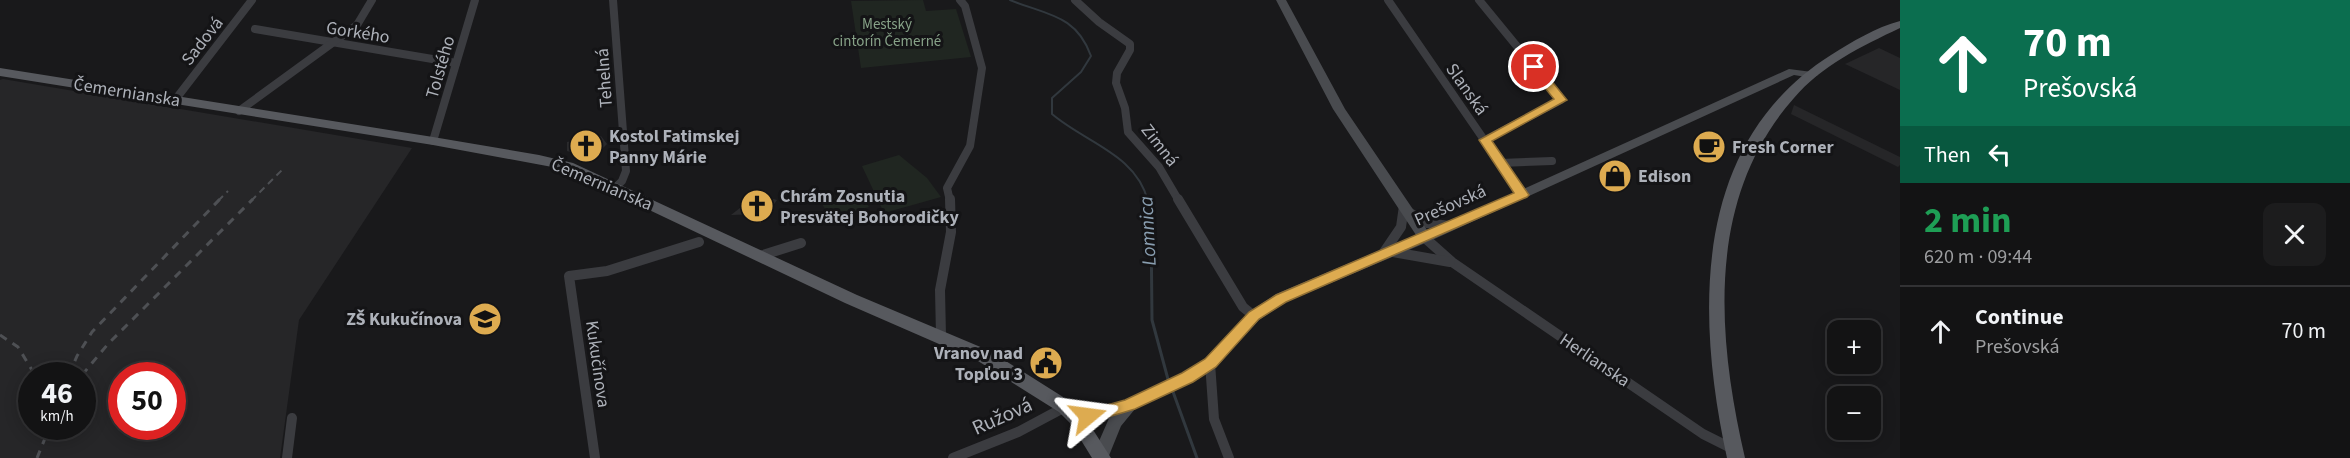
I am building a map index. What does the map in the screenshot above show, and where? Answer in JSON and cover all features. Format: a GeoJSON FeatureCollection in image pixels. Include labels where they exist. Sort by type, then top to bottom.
{"type":"FeatureCollection","features":[{"type":"Feature","properties":{"kind":"main road","name":"Herlianska"},"geometry":{"type":"LineString","coordinates":[[1281,0],[1339,109],[1425,238]]}},
{"type":"Feature","properties":{"kind":"main road"},"geometry":{"type":"LineString","coordinates":[[1735,453],[1716,342],[1716,288],[1722,228],[1737,178],[1760,133],[1790,94],[1812,75],[1857,45],[1900,24]]}},
{"type":"Feature","properties":{"kind":"main road","name":"Prešovská"},"geometry":{"type":"LineString","coordinates":[[1071,413],[1129,405],[1156,394],[1210,363],[1254,316],[1281,298],[1425,238],[1793,72],[1812,75]]}},
{"type":"Feature","properties":{"kind":"main road","name":"Čemernianska"},"geometry":{"type":"LineString","coordinates":[[2,73],[552,162],[616,187],[851,299],[984,356],[1071,413],[1102,457]]}},
{"type":"Feature","properties":{"kind":"main road"},"geometry":{"type":"LineString","coordinates":[[1102,457],[1114,423],[1129,405]]}},
{"type":"Feature","properties":{"kind":"street","name":"Sadová"},"geometry":{"type":"LineString","coordinates":[[175,100],[252,0]]}},
{"type":"Feature","properties":{"kind":"street"},"geometry":{"type":"LineString","coordinates":[[240,111],[357,25],[372,0]]}},
{"type":"Feature","properties":{"kind":"street","name":"Tolstého"},"geometry":{"type":"LineString","coordinates":[[433,141],[474,0]]}},
{"type":"Feature","properties":{"kind":"street","name":"Tehelná"},"geometry":{"type":"LineString","coordinates":[[613,0],[626,171],[622,181],[616,187]]}},
{"type":"Feature","properties":{"kind":"street"},"geometry":{"type":"LineString","coordinates":[[941,336],[941,277],[952,239],[952,205],[946,188],[970,146],[982,68],[965,6],[960,0]]}},
{"type":"Feature","properties":{"kind":"street","name":"Zimná"},"geometry":{"type":"LineString","coordinates":[[1075,0],[1099,22],[1130,44],[1130,50],[1117,73],[1116,83],[1125,108],[1128,132],[1159,167],[1243,307],[1254,316]]}},
{"type":"Feature","properties":{"kind":"street","name":"Slanská"},"geometry":{"type":"LineString","coordinates":[[1388,0],[1522,195]]}},
{"type":"Feature","properties":{"kind":"street"},"geometry":{"type":"LineString","coordinates":[[1479,0],[1561,100],[1485,140]]}},
{"type":"Feature","properties":{"kind":"street","name":"Gorkého"},"geometry":{"type":"LineString","coordinates":[[255,29],[456,63]]}},
{"type":"Feature","properties":{"kind":"street"},"geometry":{"type":"LineString","coordinates":[[1500,163],[1552,161]]}},
{"type":"Feature","properties":{"kind":"street"},"geometry":{"type":"LineString","coordinates":[[1386,253],[1398,236],[1407,208],[1426,223],[1449,226]]}},
{"type":"Feature","properties":{"kind":"street","name":"Herlianska"},"geometry":{"type":"LineString","coordinates":[[1425,238],[1452,262],[1702,434],[1735,453]]}},
{"type":"Feature","properties":{"kind":"street","name":"Kukučínova"},"geometry":{"type":"LineString","coordinates":[[595,458],[569,276],[607,271],[699,242]]}},
{"type":"Feature","properties":{"kind":"street"},"geometry":{"type":"LineString","coordinates":[[760,256],[801,243]]}},
{"type":"Feature","properties":{"kind":"street","name":"Herlianska"},"geometry":{"type":"LineString","coordinates":[[1386,253],[1424,256],[1452,262]]}},
{"type":"Feature","properties":{"kind":"street"},"geometry":{"type":"LineString","coordinates":[[1210,363],[1214,378],[1212,404],[1214,424],[1229,458]]}},
{"type":"Feature","properties":{"kind":"street","name":"Ružová"},"geometry":{"type":"LineString","coordinates":[[953,458],[1071,413]]}},
{"type":"Feature","properties":{"kind":"street"},"geometry":{"type":"LineString","coordinates":[[287,458],[292,418]]}},
{"type":"Feature","properties":{"kind":"shaded area"},"geometry":{"type":"Polygon","coordinates":[[[1879,48],[1900,58],[1900,90],[1845,64],[1879,48]]]}},
{"type":"Feature","properties":{"kind":"shaded area"},"geometry":{"type":"Polygon","coordinates":[[[0,80],[412,148],[299,320],[280,458],[0,458],[0,80]]]}},
{"type":"Feature","properties":{"kind":"shaded area"},"geometry":{"type":"Polygon","coordinates":[[[1794,105],[1900,157],[1900,165],[1898,167],[1791,114],[1794,105]]]}},
{"type":"Feature","properties":{"kind":"green space","name":"Mestský cintorín Čemerné"},"geometry":{"type":"Polygon","coordinates":[[[923,0],[926,11],[956,9],[971,57],[861,68],[851,1],[923,0]]]}},
{"type":"Feature","properties":{"kind":"green space"},"geometry":{"type":"Polygon","coordinates":[[[899,155],[927,178],[941,197],[884,213],[862,166],[899,155]]]}},
{"type":"Feature","properties":{"kind":"green space"},"geometry":{"type":"Polygon","coordinates":[[[858,190],[869,207],[831,218],[820,201],[858,190]]]}},
{"type":"Feature","properties":{"kind":"building","name":"Kostol Fatimskej Panny Márie"},"geometry":{"type":"Polygon","coordinates":[[[601,136],[607,144],[596,155],[586,157],[567,151],[567,142],[601,136]]]}},
{"type":"Feature","properties":{"kind":"building","name":"Chrám Zosnutia Presvätej Bohorodičky"},"geometry":{"type":"Polygon","coordinates":[[[766,197],[777,200],[772,207],[757,212],[758,214],[731,215],[750,200],[766,197]]]}},
{"type":"Feature","properties":{"kind":"waterway","name":"Lomnica"},"geometry":{"type":"LineString","coordinates":[[1010,0],[1058,18],[1068,24],[1085,42],[1091,56],[1081,72],[1052,98],[1052,114],[1121,160],[1142,185],[1148,201]]}},
{"type":"Feature","properties":{"kind":"waterway","name":"Lomnica"},"geometry":{"type":"LineString","coordinates":[[1148,199],[1151,220],[1152,320],[1169,383]]}},
{"type":"Feature","properties":{"kind":"waterway","name":"Lomnica"},"geometry":{"type":"LineString","coordinates":[[1172,389],[1197,458]]}},
{"type":"Feature","properties":{"kind":"railway"},"geometry":{"type":"LineString","coordinates":[[93,362],[108,344],[282,170]]}},
{"type":"Feature","properties":{"kind":"railway"},"geometry":{"type":"LineString","coordinates":[[220,199],[228,191]]}},
{"type":"Feature","properties":{"kind":"railway"},"geometry":{"type":"LineString","coordinates":[[74,362],[92,332],[220,199]]}},
{"type":"Feature","properties":{"kind":"railway"},"geometry":{"type":"LineString","coordinates":[[0,335],[18,347],[27,362]]}},
{"type":"Feature","properties":{"kind":"railway"},"geometry":{"type":"LineString","coordinates":[[37,458],[44,440]]}},
{"type":"Feature","properties":{"kind":"place","name":"Kostol Fatimskej Panny Márie"},"geometry":{"type":"Point","coordinates":[586,146]}},
{"type":"Feature","properties":{"kind":"place","name":"Fresh Corner"},"geometry":{"type":"Point","coordinates":[1709,147]}},
{"type":"Feature","properties":{"kind":"place","name":"Edison"},"geometry":{"type":"Point","coordinates":[1615,176]}},
{"type":"Feature","properties":{"kind":"place","name":"Chrám Zosnutia Presvätej Bohorodičky"},"geometry":{"type":"Point","coordinates":[757,206]}},
{"type":"Feature","properties":{"kind":"place","name":"ZŠ Kukučínova"},"geometry":{"type":"Point","coordinates":[485,319]}},
{"type":"Feature","properties":{"kind":"place","name":"Vranov nad Topľou 3"},"geometry":{"type":"Point","coordinates":[1046,363]}},
{"type":"Feature","properties":{"kind":"route"},"geometry":{"type":"LineString","coordinates":[[1088,416],[1129,405],[1188,377],[1210,363],[1254,316],[1281,298],[1522,195],[1485,140],[1561,100],[1534,67]]}}]}
